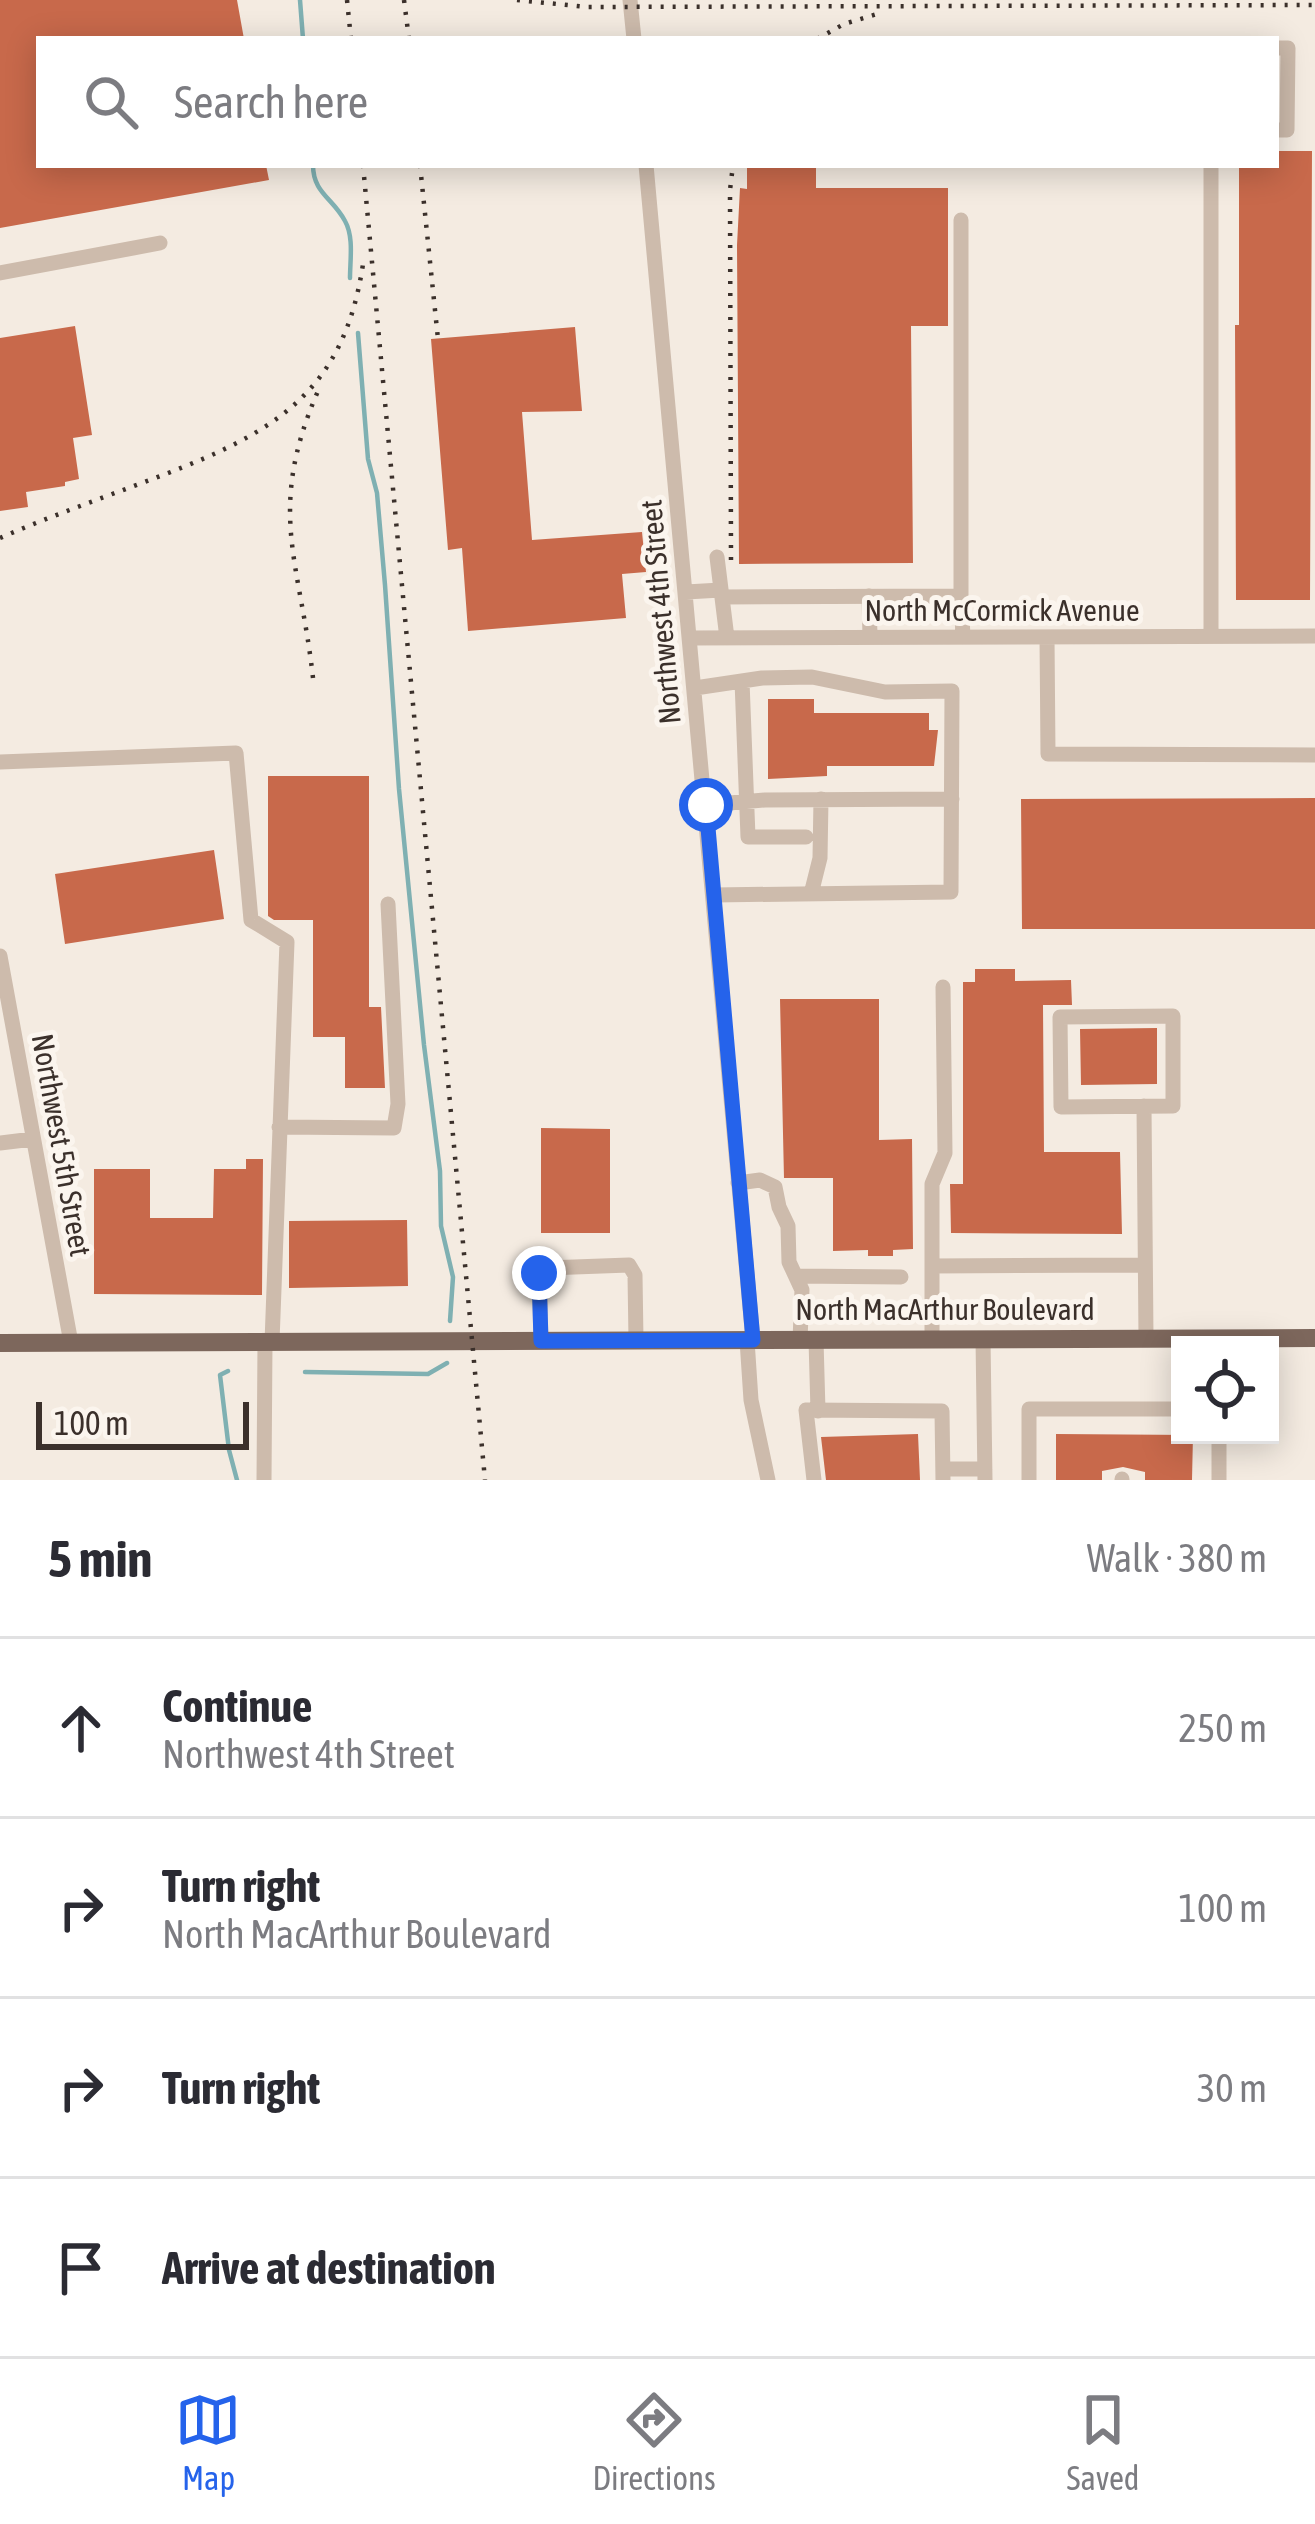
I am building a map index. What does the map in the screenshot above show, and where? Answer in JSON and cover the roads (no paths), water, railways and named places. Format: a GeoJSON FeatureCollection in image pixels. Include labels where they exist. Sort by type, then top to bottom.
{"type":"FeatureCollection","features":[{"type":"Feature","properties":{"kind":"main road","name":"North MacArthur Boulevard"},"geometry":{"type":"LineString","coordinates":[[1279,1340],[1315,1338]]}},
{"type":"Feature","properties":{"kind":"main road","name":"North MacArthur Boulevard"},"geometry":{"type":"LineString","coordinates":[[0,1343],[1171,1340]]}},
{"type":"Feature","properties":{"kind":"street"},"geometry":{"type":"LineString","coordinates":[[630,0],[634,36]]}},
{"type":"Feature","properties":{"kind":"street"},"geometry":{"type":"LineString","coordinates":[[1279,48],[1288,48],[1288,130],[1279,130]]}},
{"type":"Feature","properties":{"kind":"street","name":"Northwest 4th Street"},"geometry":{"type":"LineString","coordinates":[[646,168],[714,895],[751,1400],[768,1480]]}},
{"type":"Feature","properties":{"kind":"street"},"geometry":{"type":"LineString","coordinates":[[1211,168],[1211,636]]}},
{"type":"Feature","properties":{"kind":"street"},"geometry":{"type":"LineString","coordinates":[[961,220],[963,637]]}},
{"type":"Feature","properties":{"kind":"street"},"geometry":{"type":"LineString","coordinates":[[0,273],[160,243]]}},
{"type":"Feature","properties":{"kind":"street"},"geometry":{"type":"LineString","coordinates":[[717,557],[728,638]]}},
{"type":"Feature","properties":{"kind":"street"},"geometry":{"type":"LineString","coordinates":[[686,592],[961,596]]}},
{"type":"Feature","properties":{"kind":"street"},"geometry":{"type":"LineString","coordinates":[[869,596],[870,637]]}},
{"type":"Feature","properties":{"kind":"street","name":"North McCormick Avenue"},"geometry":{"type":"LineString","coordinates":[[690,638],[1315,636]]}},
{"type":"Feature","properties":{"kind":"street"},"geometry":{"type":"LineString","coordinates":[[1047,637],[1048,754],[1315,755]]}},
{"type":"Feature","properties":{"kind":"street"},"geometry":{"type":"LineString","coordinates":[[694,688],[812,677],[885,692],[952,691],[951,892],[714,895]]}},
{"type":"Feature","properties":{"kind":"street"},"geometry":{"type":"LineString","coordinates":[[742,681],[748,837],[806,837]]}},
{"type":"Feature","properties":{"kind":"street"},"geometry":{"type":"LineString","coordinates":[[0,762],[236,754],[250,920],[287,942],[264,1480]]}},
{"type":"Feature","properties":{"kind":"street"},"geometry":{"type":"LineString","coordinates":[[811,894],[820,858],[821,799]]}},
{"type":"Feature","properties":{"kind":"street"},"geometry":{"type":"LineString","coordinates":[[706,805],[952,799]]}},
{"type":"Feature","properties":{"kind":"street"},"geometry":{"type":"LineString","coordinates":[[279,1126],[394,1128],[398,1105],[388,904]]}},
{"type":"Feature","properties":{"kind":"street","name":"Northwest 5th Street"},"geometry":{"type":"LineString","coordinates":[[0,956],[71,1343]]}},
{"type":"Feature","properties":{"kind":"street"},"geometry":{"type":"LineString","coordinates":[[932,1339],[932,1184],[946,1153],[943,987]]}},
{"type":"Feature","properties":{"kind":"street"},"geometry":{"type":"LineString","coordinates":[[1173,1016],[1173,1106],[1144,1106],[1060,1107],[1060,1017],[1173,1016]]}},
{"type":"Feature","properties":{"kind":"street"},"geometry":{"type":"LineString","coordinates":[[1144,1106],[1146,1339]]}},
{"type":"Feature","properties":{"kind":"street"},"geometry":{"type":"LineString","coordinates":[[0,1143],[34,1139]]}},
{"type":"Feature","properties":{"kind":"street"},"geometry":{"type":"LineString","coordinates":[[738,1183],[760,1180],[775,1187],[788,1226],[789,1262],[802,1290],[818,1411]]}},
{"type":"Feature","properties":{"kind":"street"},"geometry":{"type":"LineString","coordinates":[[541,1341],[539,1273],[547,1268],[629,1265],[635,1275],[636,1340]]}},
{"type":"Feature","properties":{"kind":"street"},"geometry":{"type":"LineString","coordinates":[[932,1266],[1145,1265]]}},
{"type":"Feature","properties":{"kind":"street"},"geometry":{"type":"LineString","coordinates":[[796,1276],[901,1276]]}},
{"type":"Feature","properties":{"kind":"street"},"geometry":{"type":"LineString","coordinates":[[814,1480],[806,1411],[942,1411],[943,1474],[985,1474],[983,1339]]}},
{"type":"Feature","properties":{"kind":"street"},"geometry":{"type":"LineString","coordinates":[[1029,1480],[1029,1409],[1171,1409]]}},
{"type":"Feature","properties":{"kind":"street"},"geometry":{"type":"LineString","coordinates":[[1219,1444],[1219,1480]]}},
{"type":"Feature","properties":{"kind":"waterway"},"geometry":{"type":"LineString","coordinates":[[300,0],[303,36]]}},
{"type":"Feature","properties":{"kind":"waterway"},"geometry":{"type":"LineString","coordinates":[[313,168],[320,189],[348,227],[350,278]]}},
{"type":"Feature","properties":{"kind":"waterway"},"geometry":{"type":"LineString","coordinates":[[358,333],[368,459],[377,493],[399,789],[440,1171],[441,1226],[453,1277],[450,1321]]}},
{"type":"Feature","properties":{"kind":"waterway"},"geometry":{"type":"LineString","coordinates":[[305,1372],[428,1374],[447,1363]]}},
{"type":"Feature","properties":{"kind":"waterway"},"geometry":{"type":"LineString","coordinates":[[228,1371],[220,1375],[237,1480]]}},
{"type":"Feature","properties":{"kind":"railway"},"geometry":{"type":"LineString","coordinates":[[347,0],[351,36]]}},
{"type":"Feature","properties":{"kind":"railway"},"geometry":{"type":"LineString","coordinates":[[404,0],[409,36]]}},
{"type":"Feature","properties":{"kind":"railway"},"geometry":{"type":"LineString","coordinates":[[517,0],[587,7],[1315,5]]}},
{"type":"Feature","properties":{"kind":"railway"},"geometry":{"type":"LineString","coordinates":[[822,36],[877,14]]}},
{"type":"Feature","properties":{"kind":"railway"},"geometry":{"type":"LineString","coordinates":[[363,168],[485,1480]]}},
{"type":"Feature","properties":{"kind":"railway"},"geometry":{"type":"LineString","coordinates":[[420,168],[438,339]]}},
{"type":"Feature","properties":{"kind":"railway"},"geometry":{"type":"LineString","coordinates":[[731,560],[733,168]]}},
{"type":"Feature","properties":{"kind":"railway"},"geometry":{"type":"LineString","coordinates":[[0,538],[203,459],[270,423],[321,376],[354,308],[363,264]]}},
{"type":"Feature","properties":{"kind":"railway"},"geometry":{"type":"LineString","coordinates":[[313,678],[290,503],[302,433],[318,391]]}}]}
